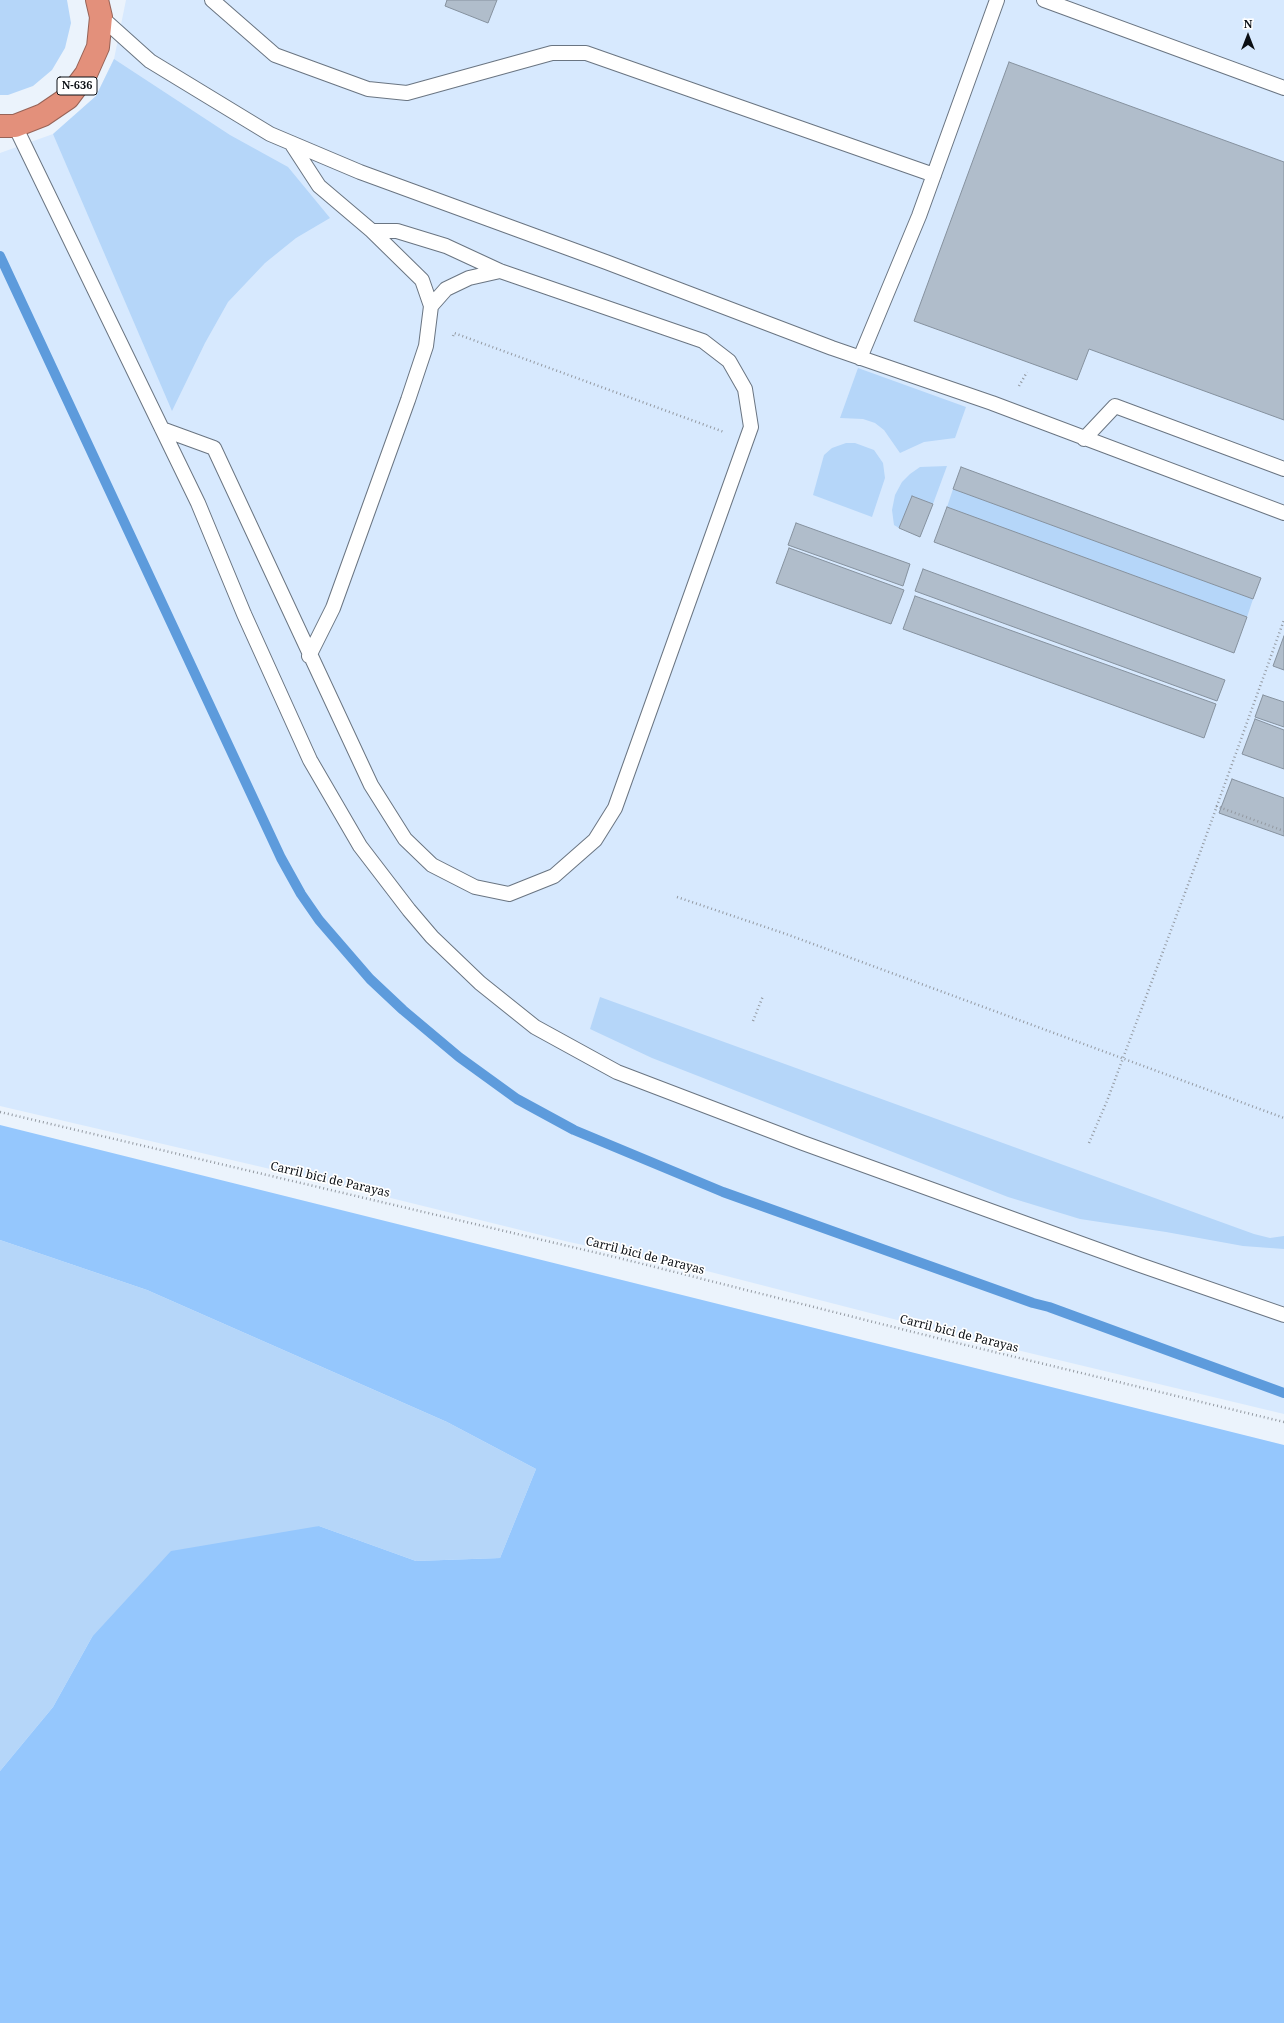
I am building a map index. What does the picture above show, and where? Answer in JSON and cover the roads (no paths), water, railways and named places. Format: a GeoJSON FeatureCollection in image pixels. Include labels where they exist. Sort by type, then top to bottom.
{"type":"FeatureCollection","features":[{"type":"Feature","properties":{"kind":"highway","name":"N-636"},"geometry":{"type":"LineString","coordinates":[[7,126],[44,115],[68,98],[86,74],[98,47],[99,8]]}},
{"type":"Feature","properties":{"kind":"lane"},"geometry":{"type":"LineString","coordinates":[[212,0],[275,55],[368,89],[407,93],[552,53],[586,53],[934,175]]}},
{"type":"Feature","properties":{"kind":"lane"},"geometry":{"type":"LineString","coordinates":[[860,358],[934,175],[997,0]]}},
{"type":"Feature","properties":{"kind":"lane"},"geometry":{"type":"LineString","coordinates":[[1044,0],[1284,88]]}},
{"type":"Feature","properties":{"kind":"lane"},"geometry":{"type":"LineString","coordinates":[[99,8],[150,61],[270,134],[291,143],[360,172],[860,358],[992,403],[1084,439],[1284,513]]}},
{"type":"Feature","properties":{"kind":"lane"},"geometry":{"type":"LineString","coordinates":[[7,126],[162,429],[198,503],[244,614],[310,760],[360,846],[409,910],[432,937],[480,983],[535,1027],[624,1074],[803,1143],[1140,1265],[1284,1315]]}},
{"type":"Feature","properties":{"kind":"lane"},"geometry":{"type":"LineString","coordinates":[[291,143],[319,186],[372,231],[422,280],[431,306],[426,346],[408,400],[333,608],[309,656]]}},
{"type":"Feature","properties":{"kind":"lane"},"geometry":{"type":"LineString","coordinates":[[162,429],[214,448],[309,656],[371,785],[405,839],[432,865],[475,887],[509,894],[554,876],[595,840],[615,808],[751,427],[745,389],[729,361],[703,341],[500,271],[446,246],[397,231],[372,231]]}},
{"type":"Feature","properties":{"kind":"lane"},"geometry":{"type":"LineString","coordinates":[[431,306],[446,289],[469,278],[500,271]]}},
{"type":"Feature","properties":{"kind":"lane"},"geometry":{"type":"LineString","coordinates":[[1084,439],[1115,406],[1284,469]]}},
{"type":"Feature","properties":{"kind":"waterway"},"geometry":{"type":"LineString","coordinates":[[0,256],[281,858],[301,894],[319,920],[370,979],[403,1010],[459,1057],[517,1099],[574,1130],[723,1192],[1033,1303],[1049,1307],[1284,1393]]}}]}
